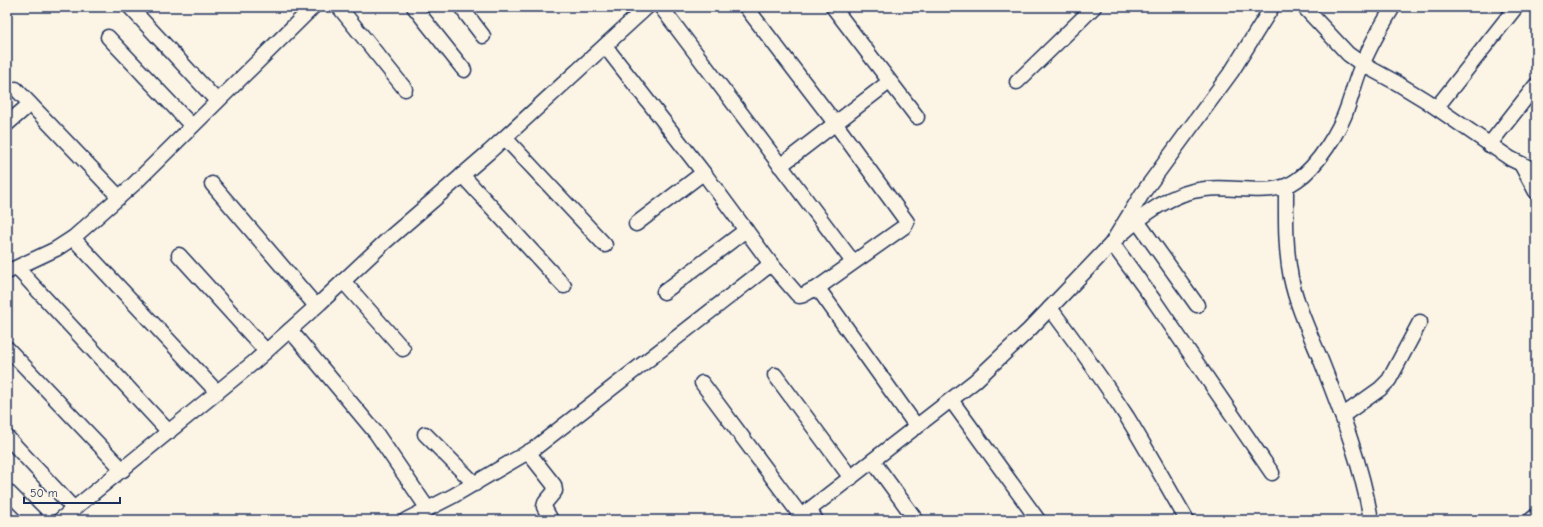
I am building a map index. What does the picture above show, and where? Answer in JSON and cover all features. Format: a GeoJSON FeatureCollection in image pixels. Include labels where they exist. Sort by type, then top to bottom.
{"type":"FeatureCollection","features":[{"type":"Feature","properties":{"kind":"street"},"geometry":{"type":"LineString","coordinates":[[130,7],[217,101]]}},
{"type":"Feature","properties":{"kind":"street"},"geometry":{"type":"LineString","coordinates":[[169,432],[12,270],[56,250],[73,238],[119,197],[313,7]]}},
{"type":"Feature","properties":{"kind":"street"},"geometry":{"type":"LineString","coordinates":[[339,7],[405,89]]}},
{"type":"Feature","properties":{"kind":"street"},"geometry":{"type":"LineString","coordinates":[[414,7],[464,70]]}},
{"type":"Feature","properties":{"kind":"street"},"geometry":{"type":"LineString","coordinates":[[461,7],[483,36]]}},
{"type":"Feature","properties":{"kind":"street"},"geometry":{"type":"LineString","coordinates":[[60,520],[123,470],[266,351],[386,241],[505,138],[647,7]]}},
{"type":"Feature","properties":{"kind":"street"},"geometry":{"type":"LineString","coordinates":[[661,7],[853,262]]}},
{"type":"Feature","properties":{"kind":"street"},"geometry":{"type":"LineString","coordinates":[[605,46],[771,264],[799,296],[802,296],[810,290],[816,289],[905,226],[908,222],[835,123],[746,7]]}},
{"type":"Feature","properties":{"kind":"street"},"geometry":{"type":"LineString","coordinates":[[833,7],[917,117]]}},
{"type":"Feature","properties":{"kind":"street"},"geometry":{"type":"LineString","coordinates":[[1017,82],[1094,7]]}},
{"type":"Feature","properties":{"kind":"street"},"geometry":{"type":"LineString","coordinates":[[1112,243],[1138,200],[1232,71],[1272,7]]}},
{"type":"Feature","properties":{"kind":"street"},"geometry":{"type":"LineString","coordinates":[[1304,7],[1348,54],[1362,64],[1397,82],[1436,107],[1489,145],[1511,159],[1536,171]]}},
{"type":"Feature","properties":{"kind":"street"},"geometry":{"type":"LineString","coordinates":[[702,383],[805,517],[851,478],[951,400],[999,360],[1112,243],[1137,221],[1170,200],[1186,193],[1205,189],[1273,190],[1286,187],[1298,180],[1313,166],[1340,126],[1362,64],[1393,7]]}},
{"type":"Feature","properties":{"kind":"street"},"geometry":{"type":"LineString","coordinates":[[1436,107],[1516,7]]}},
{"type":"Feature","properties":{"kind":"street"},"geometry":{"type":"LineString","coordinates":[[108,37],[192,126]]}},
{"type":"Feature","properties":{"kind":"street"},"geometry":{"type":"LineString","coordinates":[[780,166],[889,82]]}},
{"type":"Feature","properties":{"kind":"street"},"geometry":{"type":"LineString","coordinates":[[1489,145],[1536,85]]}},
{"type":"Feature","properties":{"kind":"street"},"geometry":{"type":"LineString","coordinates":[[16,89],[119,197]]}},
{"type":"Feature","properties":{"kind":"street"},"geometry":{"type":"LineString","coordinates":[[7,124],[30,104]]}},
{"type":"Feature","properties":{"kind":"street"},"geometry":{"type":"LineString","coordinates":[[505,138],[605,245]]}},
{"type":"Feature","properties":{"kind":"street"},"geometry":{"type":"LineString","coordinates":[[1521,164],[1536,192]]}},
{"type":"Feature","properties":{"kind":"street"},"geometry":{"type":"LineString","coordinates":[[636,224],[703,173]]}},
{"type":"Feature","properties":{"kind":"street"},"geometry":{"type":"LineString","coordinates":[[462,175],[564,286]]}},
{"type":"Feature","properties":{"kind":"street"},"geometry":{"type":"LineString","coordinates":[[212,184],[316,306]]}},
{"type":"Feature","properties":{"kind":"street"},"geometry":{"type":"LineString","coordinates":[[1286,187],[1286,248],[1291,278],[1298,301],[1342,416],[1356,459],[1370,520]]}},
{"type":"Feature","properties":{"kind":"street"},"geometry":{"type":"LineString","coordinates":[[1137,221],[1197,305]]}},
{"type":"Feature","properties":{"kind":"street"},"geometry":{"type":"LineString","coordinates":[[664,292],[746,230]]}},
{"type":"Feature","properties":{"kind":"street"},"geometry":{"type":"LineString","coordinates":[[73,238],[217,392]]}},
{"type":"Feature","properties":{"kind":"street"},"geometry":{"type":"LineString","coordinates":[[1112,243],[1155,302],[1272,473]]}},
{"type":"Feature","properties":{"kind":"street"},"geometry":{"type":"LineString","coordinates":[[179,255],[266,351]]}},
{"type":"Feature","properties":{"kind":"street"},"geometry":{"type":"LineString","coordinates":[[406,520],[475,484],[528,452],[771,264]]}},
{"type":"Feature","properties":{"kind":"street"},"geometry":{"type":"LineString","coordinates":[[343,281],[403,349]]}},
{"type":"Feature","properties":{"kind":"street"},"geometry":{"type":"LineString","coordinates":[[816,289],[822,294],[917,427]]}},
{"type":"Feature","properties":{"kind":"street"},"geometry":{"type":"LineString","coordinates":[[1050,308],[1108,388],[1127,417],[1187,520]]}},
{"type":"Feature","properties":{"kind":"street"},"geometry":{"type":"LineString","coordinates":[[1342,416],[1380,389],[1389,380],[1420,322]]}},
{"type":"Feature","properties":{"kind":"street"},"geometry":{"type":"LineString","coordinates":[[290,330],[376,433],[428,508]]}},
{"type":"Feature","properties":{"kind":"street"},"geometry":{"type":"LineString","coordinates":[[7,348],[123,470]]}},
{"type":"Feature","properties":{"kind":"street"},"geometry":{"type":"LineString","coordinates":[[775,375],[851,478]]}},
{"type":"Feature","properties":{"kind":"street"},"geometry":{"type":"LineString","coordinates":[[951,400],[1038,520]]}},
{"type":"Feature","properties":{"kind":"street"},"geometry":{"type":"LineString","coordinates":[[425,434],[475,484]]}},
{"type":"Feature","properties":{"kind":"street"},"geometry":{"type":"LineString","coordinates":[[7,437],[74,509]]}},
{"type":"Feature","properties":{"kind":"street"},"geometry":{"type":"LineString","coordinates":[[528,452],[554,485],[555,491],[545,503],[544,507],[552,520]]}},
{"type":"Feature","properties":{"kind":"street"},"geometry":{"type":"LineString","coordinates":[[873,461],[916,520]]}},
{"type":"Feature","properties":{"kind":"street"},"geometry":{"type":"LineString","coordinates":[[7,491],[36,520]]}},
{"type":"Feature","properties":{"kind":"street"},"geometry":{"type":"LineString","coordinates":[[1532,520],[1536,516]]}}]}
